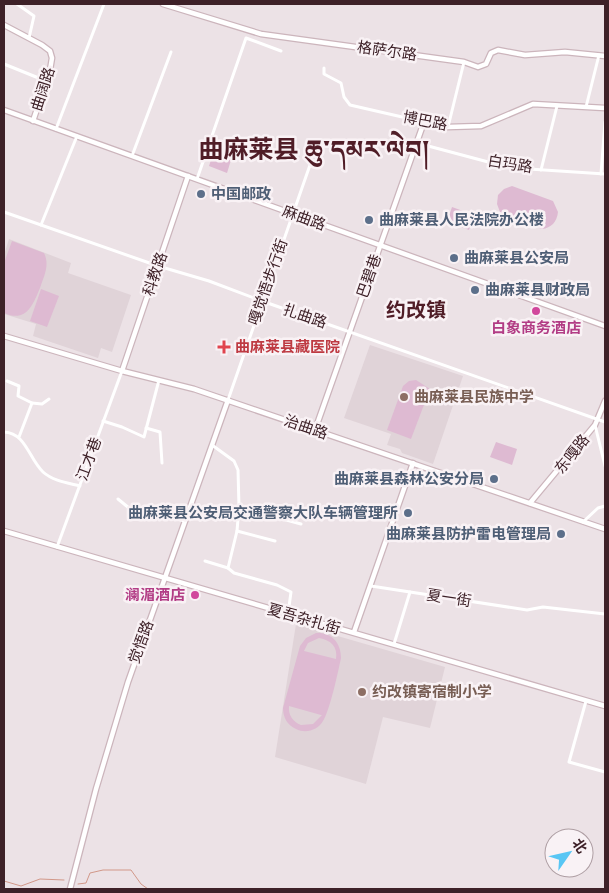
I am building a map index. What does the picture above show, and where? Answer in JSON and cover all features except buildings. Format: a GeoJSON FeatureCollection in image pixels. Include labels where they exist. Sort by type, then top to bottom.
{"type":"FeatureCollection","features":[{"type":"Feature","properties":{"kind":"street"},"geometry":{"type":"LineString","coordinates":[[17,4],[34,16],[29,38]]}},
{"type":"Feature","properties":{"kind":"street"},"geometry":{"type":"LineString","coordinates":[[56,129],[104,4]]}},
{"type":"Feature","properties":{"kind":"street","name":"格萨尔路"},"geometry":{"type":"LineString","coordinates":[[163,4],[266,35],[464,62],[478,67],[486,64],[491,53],[498,50],[525,55],[565,52],[605,56]]}},
{"type":"Feature","properties":{"kind":"street","name":"曲阔路"},"geometry":{"type":"LineString","coordinates":[[4,25],[42,45],[50,52],[52,58],[33,121]]}},
{"type":"Feature","properties":{"kind":"street"},"geometry":{"type":"LineString","coordinates":[[196,179],[246,38],[281,52]]}},
{"type":"Feature","properties":{"kind":"street"},"geometry":{"type":"LineString","coordinates":[[132,156],[171,52]]}},
{"type":"Feature","properties":{"kind":"street"},"geometry":{"type":"LineString","coordinates":[[586,107],[599,56]]}},
{"type":"Feature","properties":{"kind":"street"},"geometry":{"type":"LineString","coordinates":[[448,127],[464,62]]}},
{"type":"Feature","properties":{"kind":"street"},"geometry":{"type":"LineString","coordinates":[[4,64],[46,81]]}},
{"type":"Feature","properties":{"kind":"street","name":"博巴路"},"geometry":{"type":"LineString","coordinates":[[324,68],[324,74],[341,83],[344,97],[350,105],[448,127],[481,126],[533,104],[605,108]]}},
{"type":"Feature","properties":{"kind":"street"},"geometry":{"type":"LineString","coordinates":[[541,170],[557,106]]}},
{"type":"Feature","properties":{"kind":"street","name":"麻曲路"},"geometry":{"type":"LineString","coordinates":[[4,110],[605,326]]}},
{"type":"Feature","properties":{"kind":"street","name":"巴碧巷"},"geometry":{"type":"LineString","coordinates":[[315,430],[424,122]]}},
{"type":"Feature","properties":{"kind":"street"},"geometry":{"type":"LineString","coordinates":[[603,174],[605,122]]}},
{"type":"Feature","properties":{"kind":"street"},"geometry":{"type":"LineString","coordinates":[[41,225],[76,136]]}},
{"type":"Feature","properties":{"kind":"street","name":"白玛路"},"geometry":{"type":"LineString","coordinates":[[416,143],[492,163],[541,170],[603,174]]}},
{"type":"Feature","properties":{"kind":"street","name":"嘎觉悟步行街"},"geometry":{"type":"LineString","coordinates":[[228,400],[310,165]]}},
{"type":"Feature","properties":{"kind":"street","name":"科教路"},"geometry":{"type":"LineString","coordinates":[[122,371],[188,176]]}},
{"type":"Feature","properties":{"kind":"street","name":"扎曲路"},"geometry":{"type":"LineString","coordinates":[[4,212],[158,266],[209,281],[605,422]]}},
{"type":"Feature","properties":{"kind":"street","name":"治曲路"},"geometry":{"type":"LineString","coordinates":[[4,336],[122,371],[194,389],[605,529]]}},
{"type":"Feature","properties":{"kind":"street","name":"江才巷"},"geometry":{"type":"LineString","coordinates":[[57,547],[122,371]]}},
{"type":"Feature","properties":{"kind":"street"},"geometry":{"type":"LineString","coordinates":[[103,421],[144,437],[159,380]]}},
{"type":"Feature","properties":{"kind":"street"},"geometry":{"type":"LineString","coordinates":[[7,381],[19,386],[18,396],[32,404],[42,404],[49,399]]}},
{"type":"Feature","properties":{"kind":"street","name":"觉悟路"},"geometry":{"type":"LineString","coordinates":[[70,889],[96,789],[128,682],[228,400]]}},
{"type":"Feature","properties":{"kind":"street","name":"东嘎路"},"geometry":{"type":"LineString","coordinates":[[530,503],[596,425],[605,401]]}},
{"type":"Feature","properties":{"kind":"street"},"geometry":{"type":"LineString","coordinates":[[19,437],[32,404]]}},
{"type":"Feature","properties":{"kind":"street"},"geometry":{"type":"LineString","coordinates":[[596,425],[605,466]]}},
{"type":"Feature","properties":{"kind":"street"},"geometry":{"type":"LineString","coordinates":[[146,428],[160,432],[162,463]]}},
{"type":"Feature","properties":{"kind":"street"},"geometry":{"type":"LineString","coordinates":[[4,432],[9,432],[19,437],[42,471],[52,478],[80,486]]}},
{"type":"Feature","properties":{"kind":"street"},"geometry":{"type":"LineString","coordinates":[[212,445],[234,461],[238,470],[239,507],[237,531],[228,568]]}},
{"type":"Feature","properties":{"kind":"street"},"geometry":{"type":"LineString","coordinates":[[354,632],[413,464]]}},
{"type":"Feature","properties":{"kind":"street"},"geometry":{"type":"LineString","coordinates":[[118,499],[128,508],[185,520]]}},
{"type":"Feature","properties":{"kind":"street"},"geometry":{"type":"LineString","coordinates":[[584,522],[598,508],[605,506]]}},
{"type":"Feature","properties":{"kind":"street"},"geometry":{"type":"LineString","coordinates":[[239,507],[301,524]]}},
{"type":"Feature","properties":{"kind":"street","name":"夏吾杂扎街"},"geometry":{"type":"LineString","coordinates":[[4,531],[605,706]]}},
{"type":"Feature","properties":{"kind":"street"},"geometry":{"type":"LineString","coordinates":[[237,531],[275,541]]}},
{"type":"Feature","properties":{"kind":"street"},"geometry":{"type":"LineString","coordinates":[[205,561],[228,568],[234,573],[277,585],[291,592],[288,614]]}},
{"type":"Feature","properties":{"kind":"street","name":"夏一街"},"geometry":{"type":"LineString","coordinates":[[371,586],[527,610],[543,607],[605,614]]}},
{"type":"Feature","properties":{"kind":"street"},"geometry":{"type":"LineString","coordinates":[[394,644],[410,592]]}},
{"type":"Feature","properties":{"kind":"street"},"geometry":{"type":"LineString","coordinates":[[586,701],[569,762],[605,772]]}},
{"type":"Feature","properties":{"kind":"shaded area"},"geometry":{"type":"Polygon","coordinates":[[[213,154],[231,160],[227,173],[209,166],[213,154]]]}},
{"type":"Feature","properties":{"kind":"shaded area"},"geometry":{"type":"Polygon","coordinates":[[[512,186],[553,201],[558,212],[553,224],[542,229],[502,214],[497,204],[498,195],[504,189],[512,186]]]}},
{"type":"Feature","properties":{"kind":"shaded area"},"geometry":{"type":"Polygon","coordinates":[[[452,207],[474,215],[469,230],[447,222],[452,207]]]}},
{"type":"Feature","properties":{"kind":"shaded area"},"geometry":{"type":"Polygon","coordinates":[[[9,239],[71,263],[68,273],[131,295],[112,352],[101,348],[98,358],[33,336],[36,324],[4,314],[4,255],[9,239]]]}},
{"type":"Feature","properties":{"kind":"shaded area"},"geometry":{"type":"Polygon","coordinates":[[[12,241],[44,253],[46,257],[45,275],[35,300],[28,311],[18,316],[4,313],[4,263],[12,241]]]}},
{"type":"Feature","properties":{"kind":"shaded area"},"geometry":{"type":"Polygon","coordinates":[[[41,289],[59,296],[47,327],[30,321],[41,289]]]}},
{"type":"Feature","properties":{"kind":"shaded area","name":"曲麻莱县民族中学"},"geometry":{"type":"Polygon","coordinates":[[[370,345],[463,376],[433,464],[402,453],[400,449],[387,445],[391,434],[344,418],[370,345]]]}},
{"type":"Feature","properties":{"kind":"shaded area"},"geometry":{"type":"Polygon","coordinates":[[[416,380],[430,389],[411,439],[387,430],[403,386],[409,381],[416,380]]]}},
{"type":"Feature","properties":{"kind":"shaded area"},"geometry":{"type":"Polygon","coordinates":[[[496,442],[517,449],[512,465],[490,457],[496,442]]]}},
{"type":"Feature","properties":{"kind":"shaded area","name":"约改镇寄宿制小学"},"geometry":{"type":"Polygon","coordinates":[[[296,624],[445,667],[430,728],[383,717],[366,784],[275,757],[296,624]]]}},
{"type":"Feature","properties":{"kind":"shaded area"},"geometry":{"type":"Polygon","coordinates":[[[316,633],[331,636],[339,647],[341,658],[326,716],[315,729],[304,731],[296,729],[288,723],[283,708],[300,646],[306,638],[316,633]],[[319,638],[308,643],[304,651],[336,659],[336,651],[333,645],[327,640],[319,638]],[[289,706],[292,718],[301,725],[313,724],[322,715],[321,715],[289,706]]]}},
{"type":"Feature","properties":{"kind":"waterway"},"geometry":{"type":"LineString","coordinates":[[78,884],[86,883],[90,873],[103,870],[131,870],[141,884],[148,889]]}},
{"type":"Feature","properties":{"kind":"waterway"},"geometry":{"type":"LineString","coordinates":[[4,881],[21,886],[40,879],[64,880]]}},
{"type":"Feature","properties":{"kind":"place","name":"中国邮政"},"geometry":{"type":"Point","coordinates":[201,194]}},
{"type":"Feature","properties":{"kind":"place","name":"曲麻莱县人民法院办公楼"},"geometry":{"type":"Point","coordinates":[369,220]}},
{"type":"Feature","properties":{"kind":"place","name":"曲麻莱县公安局"},"geometry":{"type":"Point","coordinates":[454,258]}},
{"type":"Feature","properties":{"kind":"place","name":"曲麻莱县财政局"},"geometry":{"type":"Point","coordinates":[475,290]}},
{"type":"Feature","properties":{"kind":"place","name":"白象商务酒店"},"geometry":{"type":"Point","coordinates":[536,311]}},
{"type":"Feature","properties":{"kind":"place","name":"曲麻莱县藏医院"},"geometry":{"type":"Point","coordinates":[224,347]}},
{"type":"Feature","properties":{"kind":"place","name":"曲麻莱县民族中学"},"geometry":{"type":"Point","coordinates":[404,397]}},
{"type":"Feature","properties":{"kind":"place","name":"曲麻莱县森林公安分局"},"geometry":{"type":"Point","coordinates":[494,479]}},
{"type":"Feature","properties":{"kind":"place","name":"曲麻莱县公安局交通警察大队车辆管理所"},"geometry":{"type":"Point","coordinates":[408,513]}},
{"type":"Feature","properties":{"kind":"place","name":"曲麻莱县防护雷电管理局"},"geometry":{"type":"Point","coordinates":[561,534]}},
{"type":"Feature","properties":{"kind":"place","name":"澜湄酒店"},"geometry":{"type":"Point","coordinates":[195,595]}},
{"type":"Feature","properties":{"kind":"place","name":"约改镇寄宿制小学"},"geometry":{"type":"Point","coordinates":[362,692]}},
{"type":"Feature","properties":{"kind":"district","name":"曲麻莱县 ཆུ་དམར་ལེབ།"},"geometry":{"type":"Point","coordinates":[314,149]}},
{"type":"Feature","properties":{"kind":"district","name":"约改镇"},"geometry":{"type":"Point","coordinates":[416,310]}}]}
